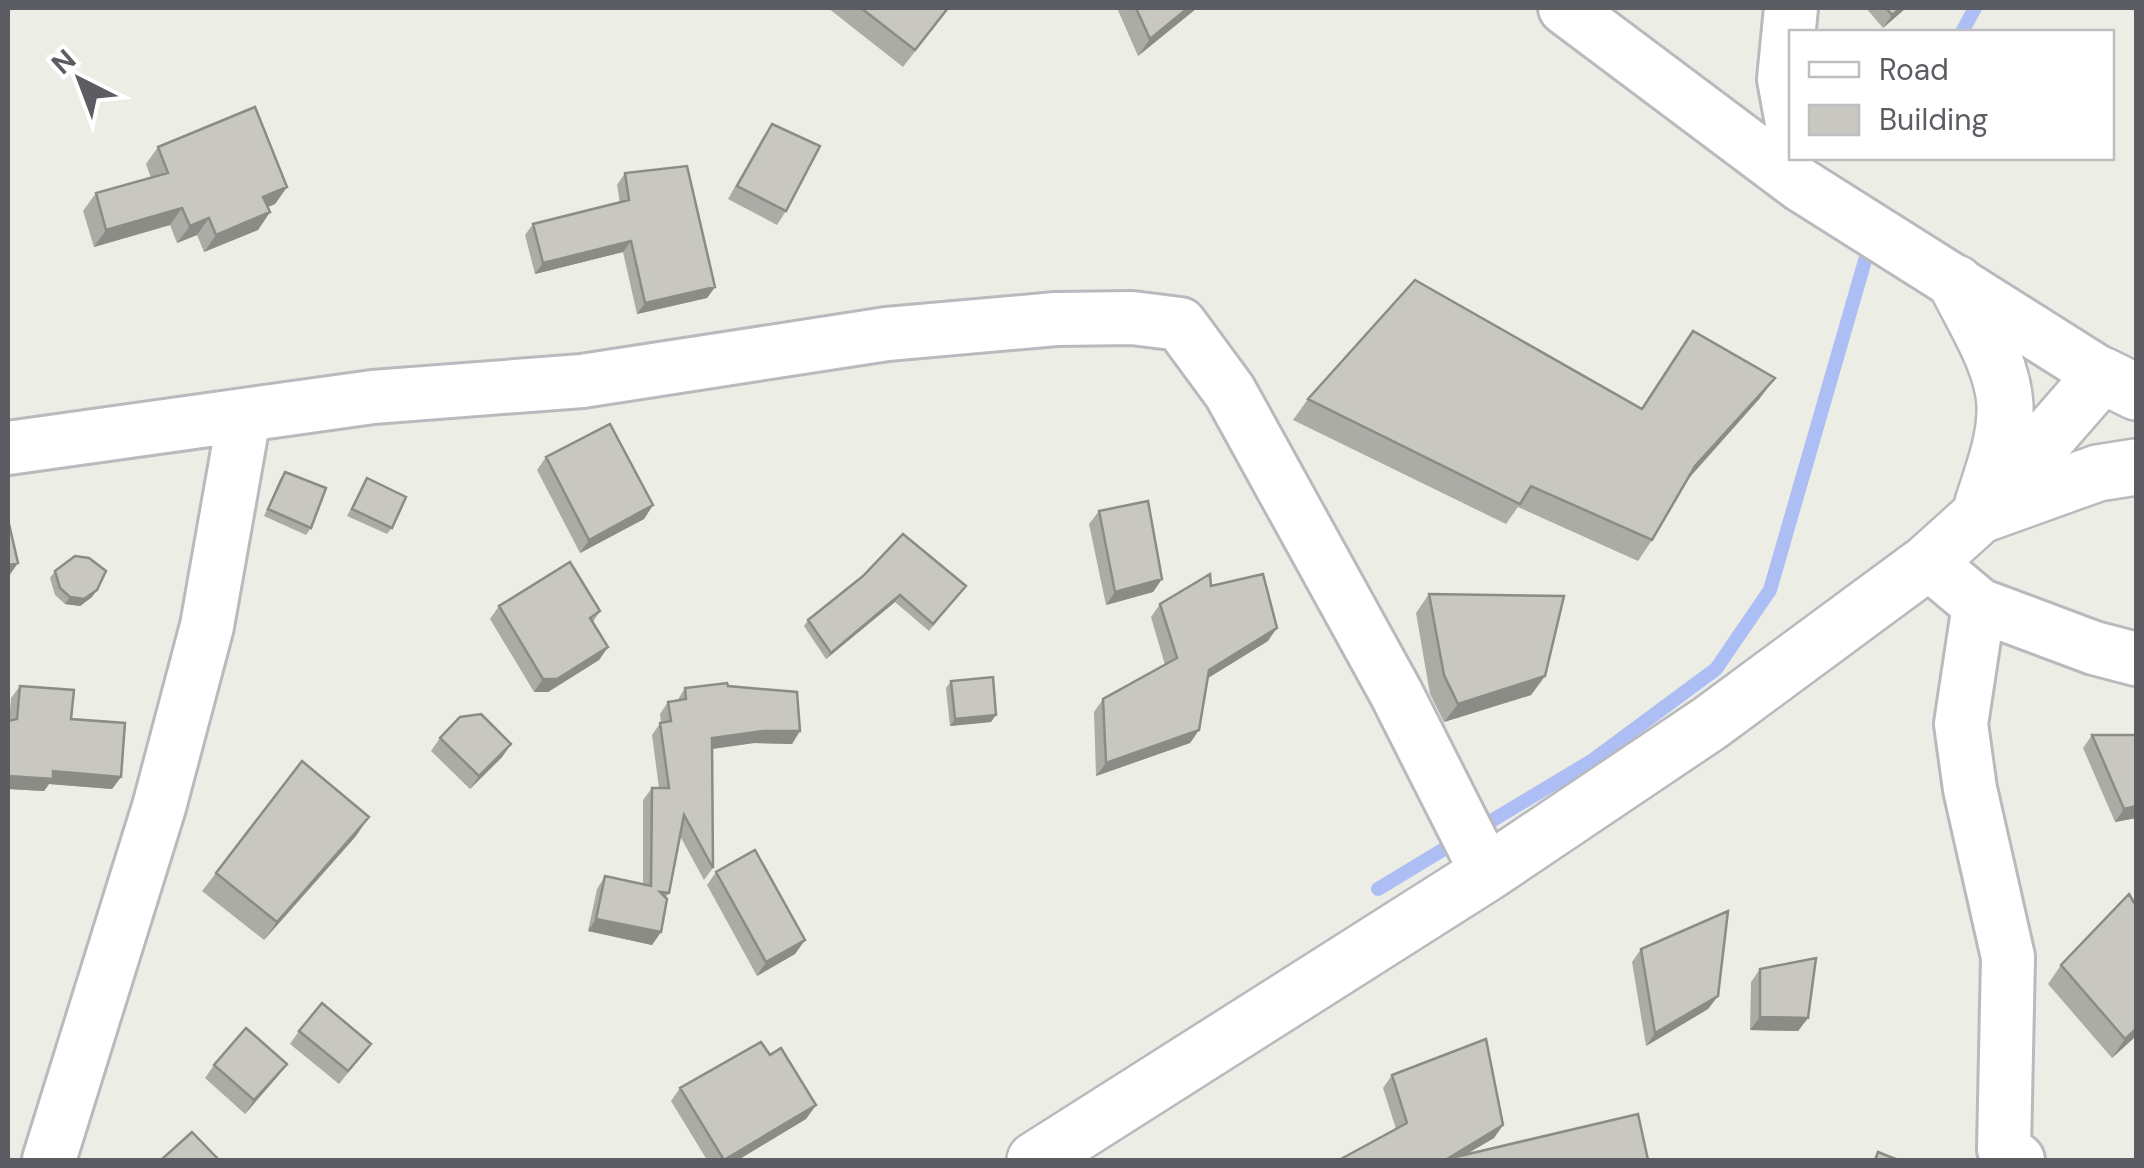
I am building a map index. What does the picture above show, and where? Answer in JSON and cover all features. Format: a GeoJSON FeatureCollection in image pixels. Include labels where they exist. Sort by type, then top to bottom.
{"type":"FeatureCollection","features":[{"type":"Feature","properties":{"kind":"street"},"geometry":{"type":"LineString","coordinates":[[1035,1160],[1487,873],[1710,723],[1928,562],[2119,384],[1956,283],[1566,8]]}},
{"type":"Feature","properties":{"kind":"street"},"geometry":{"type":"LineString","coordinates":[[1789,106],[1784,79],[1791,8]]}},
{"type":"Feature","properties":{"kind":"street"},"geometry":{"type":"LineString","coordinates":[[1956,283],[1992,356],[2005,404],[2000,449],[1979,516]]}},
{"type":"Feature","properties":{"kind":"street"},"geometry":{"type":"LineString","coordinates":[[8,448],[373,397],[582,381],[887,334],[1056,319],[1132,318],[1180,324],[1230,392],[1396,693],[1487,873]]}},
{"type":"Feature","properties":{"kind":"street"},"geometry":{"type":"LineString","coordinates":[[50,1160],[159,807],[193,680],[207,626],[244,417]]}},
{"type":"Feature","properties":{"kind":"street"},"geometry":{"type":"LineString","coordinates":[[1979,516],[2098,473],[2136,467]]}},
{"type":"Feature","properties":{"kind":"street"},"geometry":{"type":"LineString","coordinates":[[1928,562],[1980,606],[2094,648],[2136,659]]}},
{"type":"Feature","properties":{"kind":"street"},"geometry":{"type":"LineString","coordinates":[[1980,606],[1962,724],[1970,790],[2008,958],[2003,1135],[2004,1149],[2018,1160]]}},
{"type":"Feature","properties":{"kind":"building"},"geometry":{"type":"Polygon","coordinates":[[[861,8],[948,8],[915,50],[861,8]]]}},
{"type":"Feature","properties":{"kind":"building"},"geometry":{"type":"Polygon","coordinates":[[[1136,8],[1188,8],[1150,39],[1136,8]]]}},
{"type":"Feature","properties":{"kind":"building"},"geometry":{"type":"Polygon","coordinates":[[[255,107],[287,187],[263,197],[270,212],[216,235],[209,218],[190,226],[182,208],[106,230],[96,193],[168,173],[158,147],[255,107]]]}},
{"type":"Feature","properties":{"kind":"building"},"geometry":{"type":"Polygon","coordinates":[[[772,124],[820,146],[786,211],[737,186],[772,124]]]}},
{"type":"Feature","properties":{"kind":"building"},"geometry":{"type":"Polygon","coordinates":[[[687,166],[715,287],[645,303],[631,241],[543,263],[533,224],[629,200],[625,173],[687,166]]]}},
{"type":"Feature","properties":{"kind":"building"},"geometry":{"type":"Polygon","coordinates":[[[1415,280],[1642,409],[1693,331],[1775,378],[1695,466],[1652,540],[1531,486],[1520,504],[1308,399],[1415,280]]]}},
{"type":"Feature","properties":{"kind":"building"},"geometry":{"type":"Polygon","coordinates":[[[610,424],[653,505],[589,540],[546,457],[610,424]]]}},
{"type":"Feature","properties":{"kind":"building"},"geometry":{"type":"Polygon","coordinates":[[[285,472],[326,488],[311,528],[268,509],[285,472]]]}},
{"type":"Feature","properties":{"kind":"building"},"geometry":{"type":"Polygon","coordinates":[[[367,478],[406,497],[392,528],[352,509],[367,478]]]}},
{"type":"Feature","properties":{"kind":"building"},"geometry":{"type":"Polygon","coordinates":[[[1148,501],[1162,579],[1115,592],[1099,511],[1148,501]]]}},
{"type":"Feature","properties":{"kind":"building"},"geometry":{"type":"Polygon","coordinates":[[[8,525],[18,563],[8,565],[8,525]]]}},
{"type":"Feature","properties":{"kind":"building"},"geometry":{"type":"Polygon","coordinates":[[[903,534],[966,586],[933,624],[900,595],[831,653],[808,620],[863,576],[903,534]]]}},
{"type":"Feature","properties":{"kind":"building"},"geometry":{"type":"Polygon","coordinates":[[[75,556],[89,558],[106,571],[97,590],[84,599],[70,597],[60,588],[55,571],[75,556]]]}},
{"type":"Feature","properties":{"kind":"building"},"geometry":{"type":"Polygon","coordinates":[[[570,562],[600,611],[590,618],[608,647],[557,679],[543,679],[499,606],[570,562]]]}},
{"type":"Feature","properties":{"kind":"building"},"geometry":{"type":"Polygon","coordinates":[[[1210,574],[1211,586],[1263,574],[1277,628],[1209,670],[1199,730],[1106,763],[1103,699],[1177,658],[1160,604],[1210,574]]]}},
{"type":"Feature","properties":{"kind":"building"},"geometry":{"type":"Polygon","coordinates":[[[1429,594],[1564,596],[1545,676],[1458,704],[1444,675],[1429,594]]]}},
{"type":"Feature","properties":{"kind":"building"},"geometry":{"type":"Polygon","coordinates":[[[993,677],[996,715],[955,719],[951,681],[993,677]]]}},
{"type":"Feature","properties":{"kind":"building"},"geometry":{"type":"Polygon","coordinates":[[[727,683],[797,692],[800,731],[712,738],[713,868],[684,815],[669,893],[660,892],[667,899],[661,932],[596,919],[605,876],[651,886],[652,788],[669,788],[660,723],[671,721],[668,702],[686,699],[685,688],[727,683]]]}},
{"type":"Feature","properties":{"kind":"building"},"geometry":{"type":"Polygon","coordinates":[[[20,686],[74,690],[71,719],[125,723],[121,777],[53,771],[53,779],[8,776],[8,721],[17,719],[20,686]]]}},
{"type":"Feature","properties":{"kind":"building"},"geometry":{"type":"Polygon","coordinates":[[[481,714],[511,744],[479,776],[440,738],[460,717],[481,714]]]}},
{"type":"Feature","properties":{"kind":"building"},"geometry":{"type":"Polygon","coordinates":[[[2092,735],[2136,735],[2136,806],[2124,809],[2092,735]]]}},
{"type":"Feature","properties":{"kind":"building"},"geometry":{"type":"Polygon","coordinates":[[[302,761],[369,817],[277,922],[216,873],[302,761]]]}},
{"type":"Feature","properties":{"kind":"building"},"geometry":{"type":"Polygon","coordinates":[[[755,850],[805,940],[766,962],[716,872],[755,850]]]}},
{"type":"Feature","properties":{"kind":"building"},"geometry":{"type":"Polygon","coordinates":[[[2129,894],[2136,906],[2136,1029],[2125,1039],[2061,965],[2129,894]]]}},
{"type":"Feature","properties":{"kind":"building"},"geometry":{"type":"Polygon","coordinates":[[[1728,911],[1718,996],[1655,1033],[1641,949],[1728,911]]]}},
{"type":"Feature","properties":{"kind":"building"},"geometry":{"type":"Polygon","coordinates":[[[1816,958],[1808,1018],[1760,1017],[1760,969],[1816,958]]]}},
{"type":"Feature","properties":{"kind":"building"},"geometry":{"type":"Polygon","coordinates":[[[322,1003],[371,1044],[348,1071],[299,1031],[322,1003]]]}},
{"type":"Feature","properties":{"kind":"building"},"geometry":{"type":"Polygon","coordinates":[[[246,1028],[287,1064],[254,1100],[214,1065],[246,1028]]]}},
{"type":"Feature","properties":{"kind":"building"},"geometry":{"type":"Polygon","coordinates":[[[1486,1039],[1503,1125],[1447,1159],[1638,1114],[1648,1160],[1339,1160],[1407,1123],[1392,1075],[1486,1039]]]}},
{"type":"Feature","properties":{"kind":"building"},"geometry":{"type":"Polygon","coordinates":[[[761,1042],[770,1055],[781,1048],[816,1105],[724,1160],[680,1088],[761,1042]]]}},
{"type":"Feature","properties":{"kind":"building"},"geometry":{"type":"Polygon","coordinates":[[[192,1132],[219,1160],[161,1160],[192,1132]]]}},
{"type":"Feature","properties":{"kind":"building"},"geometry":{"type":"Polygon","coordinates":[[[1878,1152],[1898,1160],[1875,1160],[1878,1152]]]}},
{"type":"Feature","properties":{"kind":"waterway"},"geometry":{"type":"LineString","coordinates":[[1963,30],[1975,8]]}},
{"type":"Feature","properties":{"kind":"waterway"},"geometry":{"type":"LineString","coordinates":[[1478,829],[1593,760],[1716,669],[1770,590],[1868,250]]}},
{"type":"Feature","properties":{"kind":"waterway"},"geometry":{"type":"LineString","coordinates":[[1378,889],[1459,840]]}}]}
